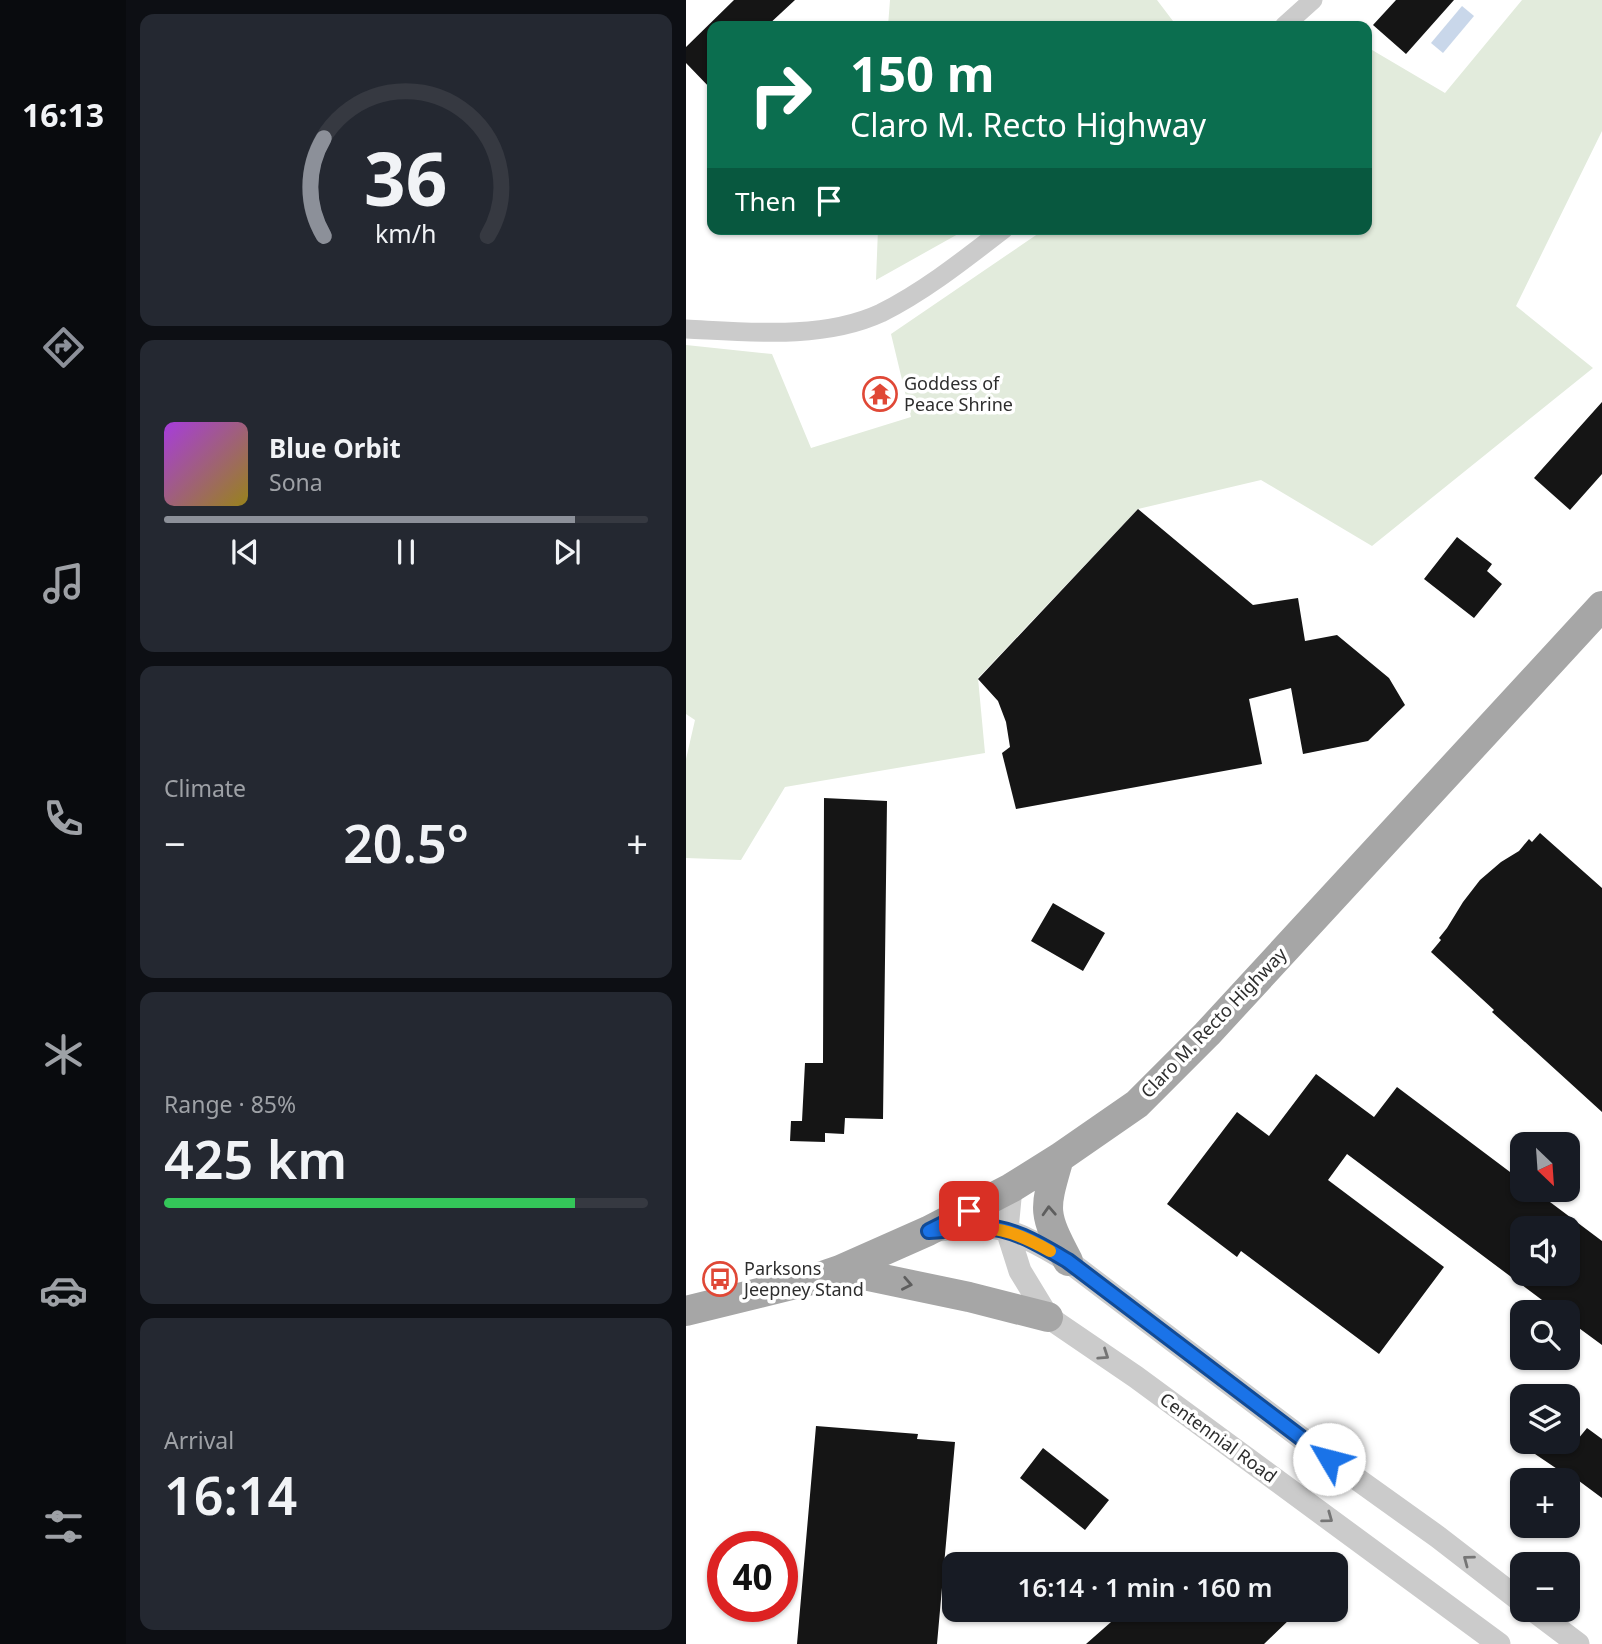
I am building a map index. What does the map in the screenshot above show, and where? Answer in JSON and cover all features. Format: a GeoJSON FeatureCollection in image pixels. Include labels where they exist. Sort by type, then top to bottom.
{"type":"FeatureCollection","features":[{"type":"Feature","properties":{"kind":"main road","name":"Claro M. Recto Highway"},"geometry":{"type":"LineString","coordinates":[[686,1311],[785,1288],[840,1270],[929,1231],[1011,1188],[1137,1104],[1181,1062],[1602,606]]}},
{"type":"Feature","properties":{"kind":"main road"},"geometry":{"type":"LineString","coordinates":[[1059,1158],[1046,1211],[1051,1229],[1068,1261]]}},
{"type":"Feature","properties":{"kind":"main road"},"geometry":{"type":"LineString","coordinates":[[840,1270],[970,1297],[1048,1317]]}},
{"type":"Feature","properties":{"kind":"street"},"geometry":{"type":"LineString","coordinates":[[1290,21],[1313,0]]}},
{"type":"Feature","properties":{"kind":"street"},"geometry":{"type":"LineString","coordinates":[[686,329],[765,333],[836,327],[879,313],[934,282],[996,235]]}},
{"type":"Feature","properties":{"kind":"street","name":"Centennial Road"},"geometry":{"type":"LineString","coordinates":[[1011,1188],[1007,1230],[1020,1271],[1048,1317],[1136,1377],[1499,1644]]}},
{"type":"Feature","properties":{"kind":"street"},"geometry":{"type":"LineString","coordinates":[[929,1231],[981,1226],[1007,1230],[1068,1261],[1510,1593]]}},
{"type":"Feature","properties":{"kind":"street"},"geometry":{"type":"LineString","coordinates":[[1549,1622],[1578,1644]]}},
{"type":"Feature","properties":{"kind":"green space"},"geometry":{"type":"Polygon","coordinates":[[[890,0],[1157,0],[1173,21],[888,21],[890,0]]]}},
{"type":"Feature","properties":{"kind":"green space"},"geometry":{"type":"Polygon","coordinates":[[[1522,0],[1602,0],[1602,131],[1516,306],[1593,368],[1372,546],[1261,480],[1138,509],[978,678],[985,753],[785,787],[741,860],[686,858],[686,759],[695,720],[686,714],[686,345],[772,354],[811,448],[911,417],[891,334],[1036,235],[1372,235],[1372,50],[1445,93],[1522,0]]]}},
{"type":"Feature","properties":{"kind":"green space"},"geometry":{"type":"Polygon","coordinates":[[[878,235],[956,235],[876,280],[878,235]]]}},
{"type":"Feature","properties":{"kind":"water"},"geometry":{"type":"Polygon","coordinates":[[[1462,6],[1474,16],[1443,53],[1431,43],[1462,6]]]}},
{"type":"Feature","properties":{"kind":"building"},"geometry":{"type":"Polygon","coordinates":[[[734,0],[795,0],[772,21],[713,21],[734,0]]]}},
{"type":"Feature","properties":{"kind":"building"},"geometry":{"type":"Polygon","coordinates":[[[1396,0],[1454,0],[1406,54],[1373,25],[1396,0]]]}},
{"type":"Feature","properties":{"kind":"building"},"geometry":{"type":"Polygon","coordinates":[[[707,26],[707,85],[686,63],[686,47],[707,26]]]}},
{"type":"Feature","properties":{"kind":"building"},"geometry":{"type":"Polygon","coordinates":[[[1602,402],[1602,474],[1570,510],[1534,478],[1602,402]]]}},
{"type":"Feature","properties":{"kind":"building"},"geometry":{"type":"Polygon","coordinates":[[[1138,509],[1253,605],[1298,598],[1305,641],[1337,635],[1389,678],[1405,705],[1368,741],[1303,754],[1291,688],[1249,699],[1262,764],[1016,809],[1002,753],[1010,747],[1006,722],[998,701],[978,679],[1138,509]]]}},
{"type":"Feature","properties":{"kind":"building"},"geometry":{"type":"Polygon","coordinates":[[[1457,537],[1492,564],[1487,571],[1502,584],[1474,618],[1424,579],[1457,537]]]}},
{"type":"Feature","properties":{"kind":"building"},"geometry":{"type":"Polygon","coordinates":[[[824,798],[887,801],[883,1119],[845,1118],[844,1134],[825,1133],[825,1142],[790,1141],[791,1121],[802,1121],[805,1063],[823,1063],[824,798]]]}},
{"type":"Feature","properties":{"kind":"building"},"geometry":{"type":"Polygon","coordinates":[[[1540,833],[1602,888],[1602,1112],[1492,1012],[1494,1010],[1431,952],[1480,880],[1519,851],[1529,839],[1532,842],[1540,833]]]}},
{"type":"Feature","properties":{"kind":"building"},"geometry":{"type":"Polygon","coordinates":[[[1053,903],[1105,933],[1083,971],[1031,941],[1053,903]]]}},
{"type":"Feature","properties":{"kind":"building"},"geometry":{"type":"Polygon","coordinates":[[[1316,1074],[1374,1117],[1397,1087],[1510,1172],[1510,1202],[1550,1202],[1569,1216],[1510,1216],[1510,1276],[1347,1154],[1328,1180],[1444,1267],[1379,1354],[1241,1251],[1237,1257],[1167,1204],[1237,1112],[1269,1136],[1316,1074]]]}},
{"type":"Feature","properties":{"kind":"building"},"geometry":{"type":"Polygon","coordinates":[[[1580,1224],[1602,1241],[1602,1345],[1580,1329],[1580,1300],[1542,1300],[1523,1286],[1580,1286],[1580,1224]]]}},
{"type":"Feature","properties":{"kind":"building"},"geometry":{"type":"Polygon","coordinates":[[[816,1426],[918,1434],[917,1439],[955,1442],[945,1552],[942,1552],[937,1644],[797,1644],[816,1426]]]}},
{"type":"Feature","properties":{"kind":"building"},"geometry":{"type":"Polygon","coordinates":[[[1587,1428],[1602,1439],[1602,1498],[1580,1482],[1580,1468],[1556,1468],[1535,1454],[1580,1454],[1580,1437],[1587,1428]]]}},
{"type":"Feature","properties":{"kind":"building"},"geometry":{"type":"Polygon","coordinates":[[[1043,1448],[1109,1500],[1085,1530],[1020,1478],[1043,1448]]]}},
{"type":"Feature","properties":{"kind":"building"},"geometry":{"type":"Polygon","coordinates":[[[1111,1622],[1287,1622],[1264,1644],[1086,1644],[1111,1622]]]}},
{"type":"Feature","properties":{"kind":"slow traffic"},"geometry":{"type":"LineString","coordinates":[[951,1229],[981,1226],[1007,1230],[1050,1251]]}},
{"type":"Feature","properties":{"kind":"place","name":"Goddess of Peace Shrine"},"geometry":{"type":"Point","coordinates":[880,394]}},
{"type":"Feature","properties":{"kind":"place","name":"Parksons Jeepney Stand"},"geometry":{"type":"Point","coordinates":[720,1279]}},
{"type":"Feature","properties":{"kind":"route"},"geometry":{"type":"LineString","coordinates":[[969,1211],[929,1231],[981,1226],[1007,1230],[1068,1261],[1329,1459]]}}]}
